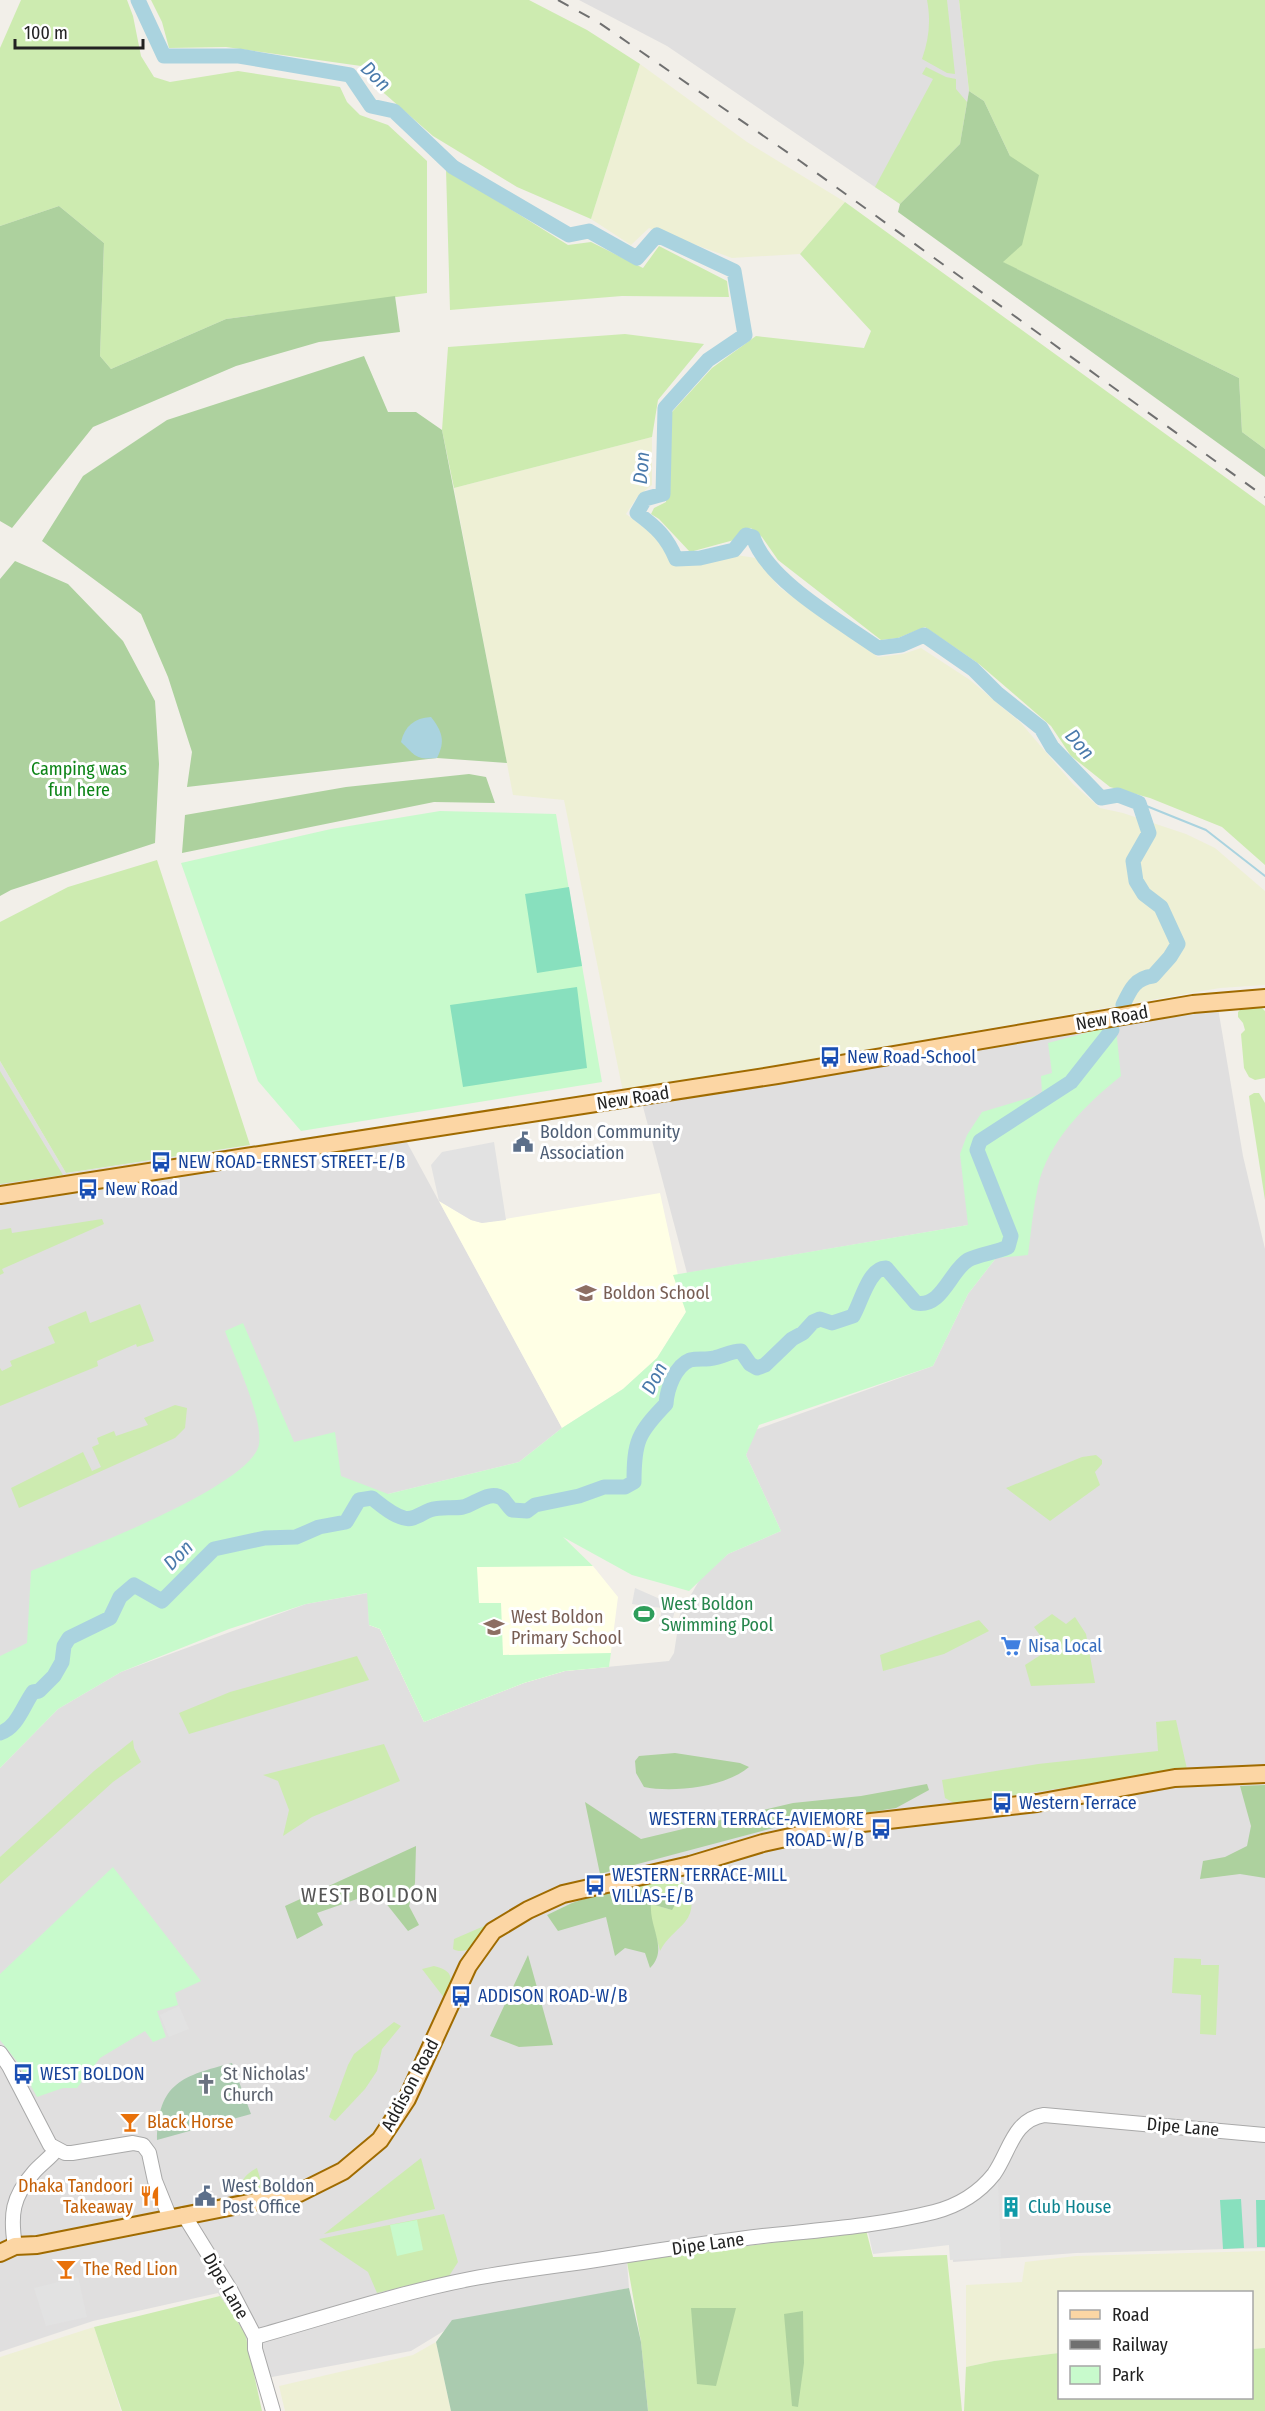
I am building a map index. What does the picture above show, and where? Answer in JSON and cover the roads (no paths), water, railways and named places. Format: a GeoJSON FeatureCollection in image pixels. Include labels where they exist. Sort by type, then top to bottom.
{"type":"FeatureCollection","features":[{"type":"Feature","properties":{"kind":"main road","name":"New Road"},"geometry":{"type":"LineString","coordinates":[[0,1195],[766,1077],[1193,1004],[1265,998]]}},
{"type":"Feature","properties":{"kind":"main road","name":"Addison Road"},"geometry":{"type":"LineString","coordinates":[[8,2249],[299,2193],[343,2171],[380,2140],[414,2085],[468,1966],[494,1931],[528,1910],[563,1894],[845,1825],[1037,1803],[1175,1778],[1265,1774]]}},
{"type":"Feature","properties":{"kind":"street"},"geometry":{"type":"LineString","coordinates":[[0,2053],[50,2145],[57,2149],[34,2172],[15,2202],[8,2249]]}},
{"type":"Feature","properties":{"kind":"street","name":"Dipe Lane"},"geometry":{"type":"LineString","coordinates":[[57,2149],[72,2153],[133,2143],[143,2145],[149,2153],[155,2181],[177,2217],[231,2291],[255,2337],[375,2302],[469,2280],[753,2237],[849,2227],[938,2211],[959,2203],[982,2186],[993,2175],[1016,2132],[1032,2117],[1044,2115],[1265,2134]]}},
{"type":"Feature","properties":{"kind":"street"},"geometry":{"type":"LineString","coordinates":[[255,2337],[255,2349],[273,2411]]}},
{"type":"Feature","properties":{"kind":"water"},"geometry":{"type":"Polygon","coordinates":[[[431,717],[442,736],[441,746],[437,758],[420,758],[401,742],[405,731],[411,724],[431,717]]]}},
{"type":"Feature","properties":{"kind":"waterway","name":"Don"},"geometry":{"type":"LineString","coordinates":[[138,0],[164,56],[239,56],[350,75],[371,106],[394,111],[453,167],[569,235],[589,231],[637,258],[657,235],[734,271],[745,335],[708,360],[665,408],[663,494],[645,499],[637,513],[660,533],[669,544],[676,559],[700,558],[734,550],[746,535],[753,537],[761,553],[789,584],[826,613],[878,648],[901,645],[924,635],[973,669],[998,694],[1041,728],[1052,747],[1101,798],[1118,795],[1139,803],[1149,833],[1133,861],[1136,881],[1144,894],[1161,907],[1178,944],[1153,976],[1137,982],[1123,1005]]}},
{"type":"Feature","properties":{"kind":"waterway"},"geometry":{"type":"LineString","coordinates":[[1139,803],[1206,830],[1265,876]]}},
{"type":"Feature","properties":{"kind":"waterway","name":"Don"},"geometry":{"type":"LineString","coordinates":[[0,1733],[15,1722],[33,1692],[39,1691],[54,1676],[62,1662],[64,1646],[69,1638],[110,1618],[120,1597],[134,1585],[162,1601],[214,1549],[265,1538],[296,1537],[319,1527],[346,1522],[359,1500],[372,1498],[391,1512],[407,1519],[434,1509],[463,1507],[488,1496],[498,1496],[512,1510],[527,1511],[535,1505],[579,1496],[604,1487],[625,1487],[634,1482],[635,1457],[640,1438],[649,1423],[666,1404],[673,1379],[685,1363],[690,1360],[711,1359],[741,1351],[750,1364],[757,1368],[765,1365],[813,1322],[820,1319],[832,1323],[853,1316],[870,1279],[880,1269],[886,1268],[916,1303],[933,1300],[968,1260],[1008,1247],[1011,1236],[977,1150],[980,1141],[1071,1082],[1112,1030]]}},
{"type":"Feature","properties":{"kind":"railway"},"geometry":{"type":"LineString","coordinates":[[558,0],[598,22],[800,161],[1265,497]]}},
{"type":"Feature","properties":{"kind":"place","name":"New Road-School"},"geometry":{"type":"Point","coordinates":[830,1057]}},
{"type":"Feature","properties":{"kind":"place","name":"Boldon Community Association"},"geometry":{"type":"Point","coordinates":[523,1142]}},
{"type":"Feature","properties":{"kind":"place","name":"NEW ROAD-ERNEST STREET-E/B"},"geometry":{"type":"Point","coordinates":[161,1162]}},
{"type":"Feature","properties":{"kind":"place","name":"New Road"},"geometry":{"type":"Point","coordinates":[88,1189]}},
{"type":"Feature","properties":{"kind":"place","name":"Boldon School"},"geometry":{"type":"Point","coordinates":[586,1293]}},
{"type":"Feature","properties":{"kind":"place","name":"West Boldon Swimming Pool"},"geometry":{"type":"Point","coordinates":[644,1614]}},
{"type":"Feature","properties":{"kind":"place","name":"West Boldon Primary School"},"geometry":{"type":"Point","coordinates":[494,1627]}},
{"type":"Feature","properties":{"kind":"place","name":"Nisa Local"},"geometry":{"type":"Point","coordinates":[1011,1646]}},
{"type":"Feature","properties":{"kind":"place","name":"Western Terrace"},"geometry":{"type":"Point","coordinates":[1002,1803]}},
{"type":"Feature","properties":{"kind":"place","name":"WESTERN TERRACE-AVIEMORE ROAD-W/B"},"geometry":{"type":"Point","coordinates":[881,1829]}},
{"type":"Feature","properties":{"kind":"place","name":"WESTERN TERRACE-MILL VILLAS-E/B"},"geometry":{"type":"Point","coordinates":[595,1885]}},
{"type":"Feature","properties":{"kind":"place","name":"ADDISON ROAD-W/B"},"geometry":{"type":"Point","coordinates":[461,1996]}},
{"type":"Feature","properties":{"kind":"place","name":"WEST BOLDON"},"geometry":{"type":"Point","coordinates":[23,2074]}},
{"type":"Feature","properties":{"kind":"place","name":"St Nicholas' Church"},"geometry":{"type":"Point","coordinates":[206,2084]}},
{"type":"Feature","properties":{"kind":"place","name":"Black Horse"},"geometry":{"type":"Point","coordinates":[130,2122]}},
{"type":"Feature","properties":{"kind":"place","name":"Dhaka Tandoori Takeaway"},"geometry":{"type":"Point","coordinates":[150,2196]}},
{"type":"Feature","properties":{"kind":"place","name":"West Boldon Post Office"},"geometry":{"type":"Point","coordinates":[205,2196]}},
{"type":"Feature","properties":{"kind":"place","name":"Club House"},"geometry":{"type":"Point","coordinates":[1011,2207]}},
{"type":"Feature","properties":{"kind":"place","name":"The Red Lion"},"geometry":{"type":"Point","coordinates":[66,2269]}},
{"type":"Feature","properties":{"kind":"district","name":"WEST BOLDON"},"geometry":{"type":"Point","coordinates":[370,1895]}},
{"type":"Feature","properties":{"kind":"park label","name":"Camping was fun here"},"geometry":{"type":"Point","coordinates":[79,779]}}]}
